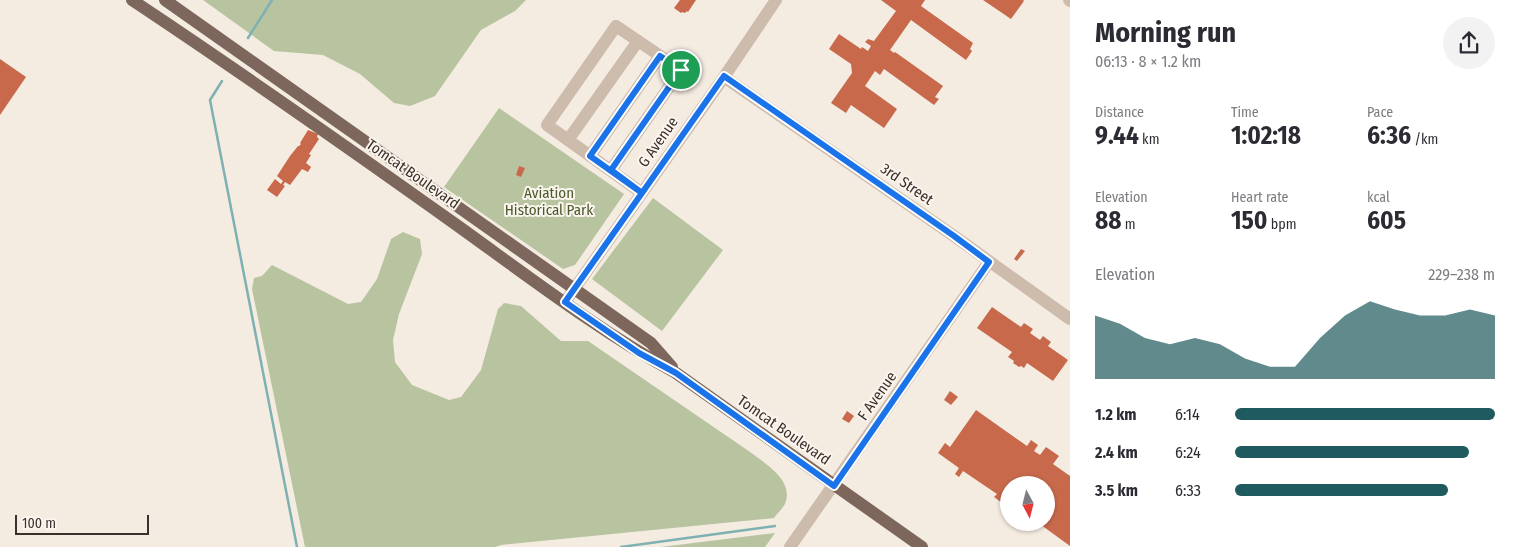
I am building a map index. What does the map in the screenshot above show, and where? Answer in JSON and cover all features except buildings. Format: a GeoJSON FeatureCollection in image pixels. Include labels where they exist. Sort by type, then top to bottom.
{"type":"FeatureCollection","features":[{"type":"Feature","properties":{"kind":"main road","name":"Tomcat Boulevard"},"geometry":{"type":"LineString","coordinates":[[132,0],[240,71],[565,302],[639,353],[676,373],[922,547]]}},
{"type":"Feature","properties":{"kind":"main road","name":"Tomcat Boulevard"},"geometry":{"type":"LineString","coordinates":[[165,0],[652,343],[676,373]]}},
{"type":"Feature","properties":{"kind":"street","name":"G Avenue"},"geometry":{"type":"LineString","coordinates":[[565,302],[776,0]]}},
{"type":"Feature","properties":{"kind":"street"},"geometry":{"type":"LineString","coordinates":[[611,170],[681,70],[616,26],[547,125],[642,193]]}},
{"type":"Feature","properties":{"kind":"street"},"geometry":{"type":"LineString","coordinates":[[568,140],[638,41]]}},
{"type":"Feature","properties":{"kind":"street"},"geometry":{"type":"LineString","coordinates":[[590,156],[660,56]]}},
{"type":"Feature","properties":{"kind":"street","name":"3rd Street"},"geometry":{"type":"LineString","coordinates":[[724,76],[1070,319]]}},
{"type":"Feature","properties":{"kind":"street","name":"F Avenue"},"geometry":{"type":"LineString","coordinates":[[790,547],[989,262]]}},
{"type":"Feature","properties":{"kind":"green space"},"geometry":{"type":"Polygon","coordinates":[[[203,0],[526,0],[515,11],[481,30],[435,96],[410,106],[394,103],[360,74],[323,55],[274,51],[203,0]]]}},
{"type":"Feature","properties":{"kind":"green space","name":"Aviation Historical Park"},"geometry":{"type":"Polygon","coordinates":[[[499,108],[624,194],[575,265],[563,269],[444,187],[499,108]]]}},
{"type":"Feature","properties":{"kind":"green space","name":"Aviation Historical Park"},"geometry":{"type":"Polygon","coordinates":[[[653,198],[723,250],[662,331],[592,279],[653,198]]]}},
{"type":"Feature","properties":{"kind":"green space"},"geometry":{"type":"Polygon","coordinates":[[[403,232],[420,239],[422,254],[399,314],[393,340],[395,362],[412,385],[449,400],[461,397],[481,370],[498,309],[504,303],[521,306],[561,341],[588,341],[765,463],[777,474],[785,486],[787,493],[783,508],[774,518],[495,547],[305,547],[252,289],[254,278],[262,276],[272,265],[348,304],[361,302],[377,279],[391,239],[403,232]]]}},
{"type":"Feature","properties":{"kind":"green space"},"geometry":{"type":"Polygon","coordinates":[[[775,533],[765,547],[661,547],[775,533]]]}},
{"type":"Feature","properties":{"kind":"waterway"},"geometry":{"type":"LineString","coordinates":[[248,38],[272,0]]}},
{"type":"Feature","properties":{"kind":"waterway"},"geometry":{"type":"LineString","coordinates":[[222,81],[210,100],[297,547]]}},
{"type":"Feature","properties":{"kind":"waterway"},"geometry":{"type":"LineString","coordinates":[[621,547],[775,526]]}},
{"type":"Feature","properties":{"kind":"route"},"geometry":{"type":"LineString","coordinates":[[681,70],[611,170],[642,193],[565,302],[639,353],[676,373],[834,486],[989,262],[724,76],[642,193],[590,156],[660,56],[681,70]]}}]}
